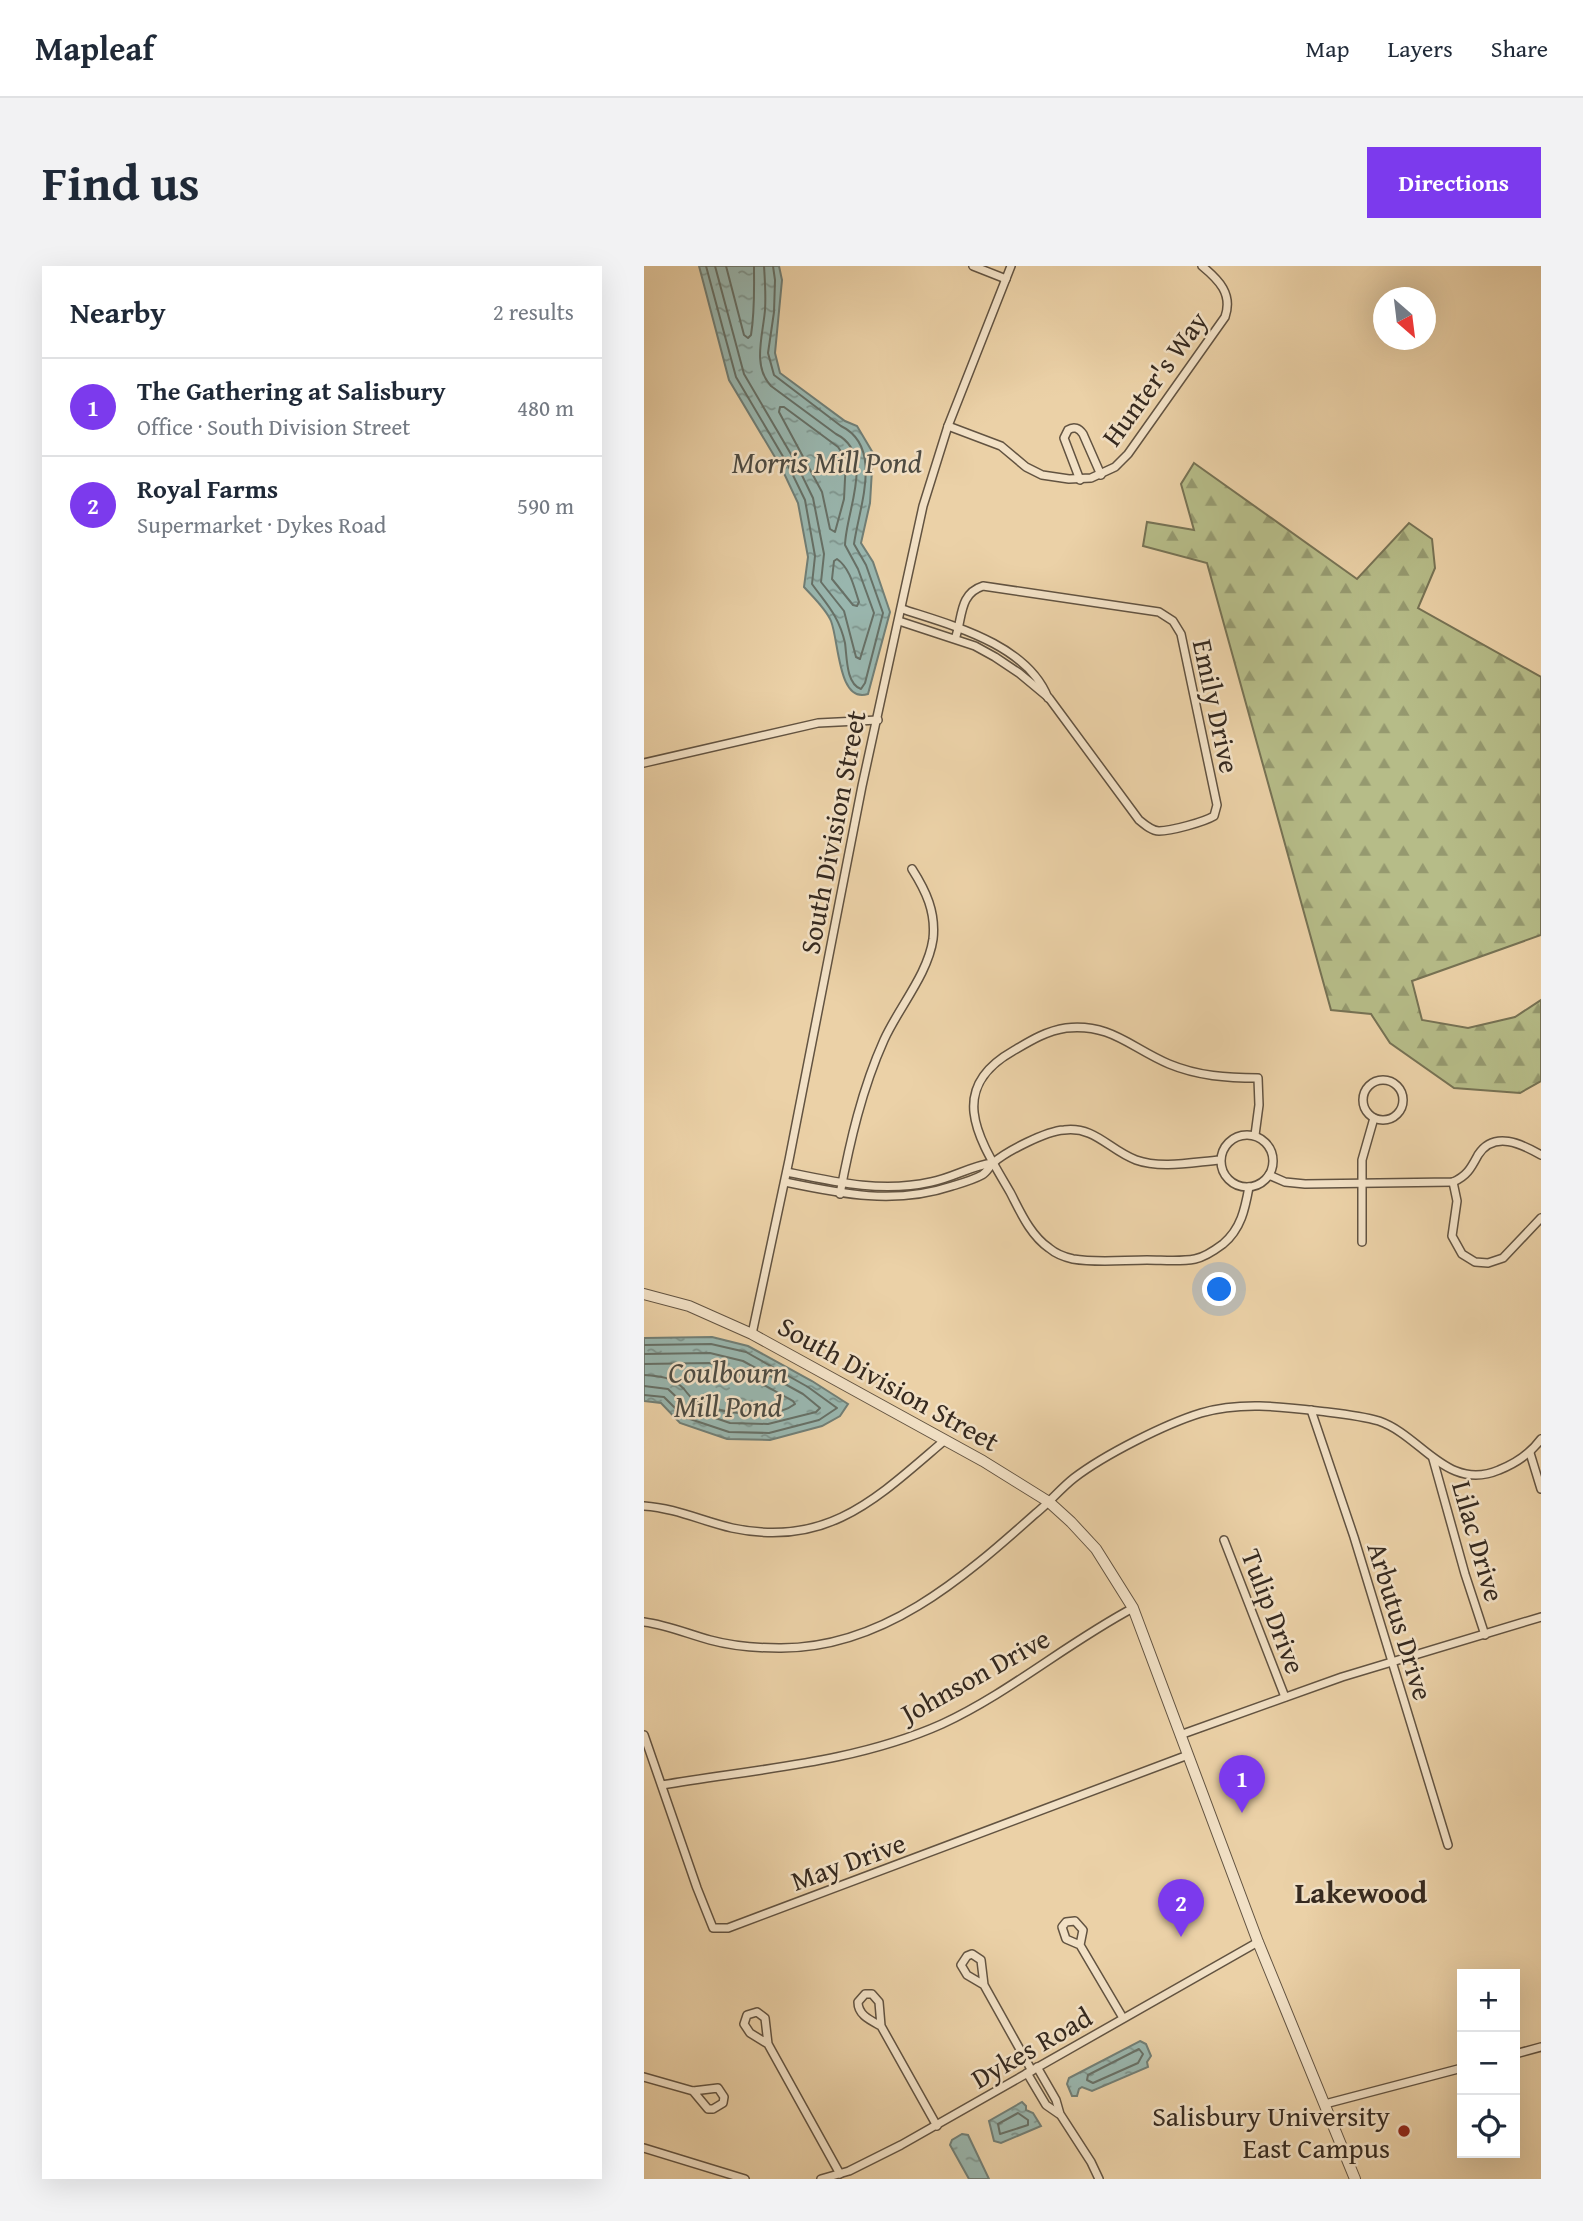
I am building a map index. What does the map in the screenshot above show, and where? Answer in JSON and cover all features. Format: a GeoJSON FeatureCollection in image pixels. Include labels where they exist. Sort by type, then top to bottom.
{"type":"FeatureCollection","features":[{"type":"Feature","properties":{"kind":"street"},"geometry":{"type":"LineString","coordinates":[[973,266],[1006,279]]}},
{"type":"Feature","properties":{"kind":"street","name":"South Division Street"},"geometry":{"type":"LineString","coordinates":[[1011,266],[948,426],[922,506],[900,621],[862,786],[785,1182],[752,1334],[1007,1475],[1049,1502],[1072,1521],[1096,1549],[1133,1608],[1258,1942],[1355,2179]]}},
{"type":"Feature","properties":{"kind":"street","name":"Hunter's Way"},"geometry":{"type":"LineString","coordinates":[[948,426],[1006,448],[1035,472],[1080,480],[1101,475],[1115,467],[1128,454],[1225,317],[1228,303],[1225,290],[1202,266]]}},
{"type":"Feature","properties":{"kind":"street"},"geometry":{"type":"LineString","coordinates":[[1080,480],[1065,441],[1065,434],[1072,428],[1083,434],[1101,475]]}},
{"type":"Feature","properties":{"kind":"street","name":"Emily Drive"},"geometry":{"type":"LineString","coordinates":[[902,609],[960,628],[984,638],[1019,661],[1043,684],[1049,698],[1139,820],[1147,827],[1160,831],[1206,821],[1214,816],[1217,805],[1181,634],[1167,616],[1159,612],[983,586],[974,590],[965,600],[960,612],[960,628],[955,639]]}},
{"type":"Feature","properties":{"kind":"street","name":"Emily Drive"},"geometry":{"type":"LineString","coordinates":[[900,621],[985,651],[1049,698]]}},
{"type":"Feature","properties":{"kind":"street"},"geometry":{"type":"LineString","coordinates":[[644,763],[818,723],[878,720]]}},
{"type":"Feature","properties":{"kind":"street"},"geometry":{"type":"LineString","coordinates":[[840,1194],[857,1115],[870,1073],[894,1019],[927,960],[933,941],[931,906],[912,869]]}},
{"type":"Feature","properties":{"kind":"street"},"geometry":{"type":"LineString","coordinates":[[1249,1187],[1237,1228],[1222,1245],[1204,1256],[1184,1260],[1076,1260],[1049,1249],[1036,1236],[980,1139],[974,1116],[974,1103],[982,1080],[997,1061],[1052,1031],[1084,1028],[1105,1031],[1126,1039],[1156,1058],[1191,1072],[1218,1077],[1258,1078],[1259,1105],[1255,1135]]}},
{"type":"Feature","properties":{"kind":"street"},"geometry":{"type":"LineString","coordinates":[[1381,1080],[1394,1083],[1402,1093],[1402,1107],[1387,1119],[1374,1118],[1365,1109],[1363,1096],[1366,1090],[1381,1080]]}},
{"type":"Feature","properties":{"kind":"street"},"geometry":{"type":"LineString","coordinates":[[1362,1242],[1361,1184],[1364,1151],[1374,1118]]}},
{"type":"Feature","properties":{"kind":"street"},"geometry":{"type":"LineString","coordinates":[[785,1182],[840,1194],[874,1197],[926,1194],[984,1174],[993,1163],[1037,1138],[1067,1129],[1097,1135],[1130,1157],[1145,1162],[1161,1164],[1220,1160]]}},
{"type":"Feature","properties":{"kind":"street"},"geometry":{"type":"LineString","coordinates":[[1239,1135],[1255,1135],[1263,1139],[1272,1152],[1273,1168],[1257,1186],[1232,1183],[1222,1169],[1222,1152],[1232,1139],[1239,1135]]}},
{"type":"Feature","properties":{"kind":"street"},"geometry":{"type":"LineString","coordinates":[[1269,1175],[1305,1184],[1452,1182],[1471,1170],[1483,1149],[1497,1141],[1513,1141],[1541,1156]]}},
{"type":"Feature","properties":{"kind":"street"},"geometry":{"type":"LineString","coordinates":[[787,1172],[842,1184],[879,1187],[941,1180],[979,1165],[993,1163]]}},
{"type":"Feature","properties":{"kind":"street"},"geometry":{"type":"LineString","coordinates":[[1452,1182],[1457,1201],[1452,1236],[1462,1254],[1475,1262],[1488,1263],[1503,1258],[1541,1218]]}},
{"type":"Feature","properties":{"kind":"street"},"geometry":{"type":"LineString","coordinates":[[644,1294],[689,1306],[752,1334]]}},
{"type":"Feature","properties":{"kind":"street"},"geometry":{"type":"LineString","coordinates":[[644,1622],[727,1644],[765,1647],[805,1646],[849,1637],[896,1619],[930,1600],[1087,1469],[1185,1418],[1234,1406],[1256,1405],[1311,1410],[1381,1422],[1399,1431],[1433,1458],[1457,1472],[1479,1476],[1509,1466],[1530,1453],[1541,1439]]}},
{"type":"Feature","properties":{"kind":"street","name":"Arbutus Drive"},"geometry":{"type":"LineString","coordinates":[[1311,1410],[1354,1536],[1448,1845]]}},
{"type":"Feature","properties":{"kind":"street"},"geometry":{"type":"LineString","coordinates":[[644,1506],[676,1510],[746,1530],[784,1534],[815,1528],[855,1512],[945,1440]]}},
{"type":"Feature","properties":{"kind":"street"},"geometry":{"type":"LineString","coordinates":[[1530,1453],[1541,1489]]}},
{"type":"Feature","properties":{"kind":"street","name":"Lilac Drive"},"geometry":{"type":"LineString","coordinates":[[1433,1458],[1485,1635]]}},
{"type":"Feature","properties":{"kind":"street","name":"Tulip Drive"},"geometry":{"type":"LineString","coordinates":[[1224,1540],[1285,1697]]}},
{"type":"Feature","properties":{"kind":"street","name":"Johnson Drive"},"geometry":{"type":"LineString","coordinates":[[663,1785],[846,1755],[916,1735],[960,1714],[1133,1608]]}},
{"type":"Feature","properties":{"kind":"street"},"geometry":{"type":"LineString","coordinates":[[1180,1735],[1342,1677],[1541,1617]]}},
{"type":"Feature","properties":{"kind":"street","name":"May Drive"},"geometry":{"type":"LineString","coordinates":[[644,1735],[713,1928],[728,1928],[1188,1755]]}},
{"type":"Feature","properties":{"kind":"street","name":"Dykes Road"},"geometry":{"type":"LineString","coordinates":[[821,2179],[844,2175],[937,2126],[1258,1942]]}},
{"type":"Feature","properties":{"kind":"street"},"geometry":{"type":"LineString","coordinates":[[1080,1945],[1123,2018]]}},
{"type":"Feature","properties":{"kind":"street"},"geometry":{"type":"LineString","coordinates":[[984,1985],[1032,2070],[1046,2105],[1060,2114],[1099,2179]]}},
{"type":"Feature","properties":{"kind":"street"},"geometry":{"type":"LineString","coordinates":[[881,2026],[861,2013],[858,2008],[860,1997],[872,1994],[879,2002],[881,2026],[937,2126]]}},
{"type":"Feature","properties":{"kind":"street"},"geometry":{"type":"LineString","coordinates":[[768,2044],[844,2175]]}},
{"type":"Feature","properties":{"kind":"street"},"geometry":{"type":"LineString","coordinates":[[1520,2053],[1541,2047]]}},
{"type":"Feature","properties":{"kind":"street"},"geometry":{"type":"LineString","coordinates":[[1325,2104],[1457,2069]]}},
{"type":"Feature","properties":{"kind":"street"},"geometry":{"type":"LineString","coordinates":[[644,2077],[692,2091]]}},
{"type":"Feature","properties":{"kind":"street"},"geometry":{"type":"LineString","coordinates":[[644,2148],[745,2179]]}},
{"type":"Feature","properties":{"kind":"green space"},"geometry":{"type":"Polygon","coordinates":[[[1194,463],[1357,579],[1409,523],[1432,539],[1435,568],[1418,608],[1541,677],[1541,935],[1412,981],[1422,1020],[1468,1028],[1515,1017],[1541,1000],[1541,1081],[1520,1093],[1454,1088],[1390,1043],[1371,1014],[1331,1010],[1207,563],[1143,546],[1147,522],[1194,530],[1181,484],[1194,463]]]}},
{"type":"Feature","properties":{"kind":"water","name":"Morris Mill Pond"},"geometry":{"type":"Polygon","coordinates":[[[699,266],[779,266],[782,280],[775,353],[780,373],[845,421],[857,426],[873,453],[870,503],[861,543],[873,562],[890,612],[868,694],[858,695],[845,681],[831,621],[804,587],[808,557],[798,503],[782,469],[729,380],[699,266]]]}},
{"type":"Feature","properties":{"kind":"water","name":"Coulbourn Mill Pond"},"geometry":{"type":"Polygon","coordinates":[[[712,1337],[748,1346],[848,1404],[840,1416],[822,1426],[770,1440],[727,1439],[680,1423],[661,1403],[644,1401],[644,1338],[712,1337]]]}},
{"type":"Feature","properties":{"kind":"water"},"geometry":{"type":"Polygon","coordinates":[[[1140,2041],[1146,2044],[1151,2056],[1147,2062],[1148,2067],[1092,2091],[1082,2087],[1077,2096],[1072,2096],[1067,2084],[1069,2078],[1140,2041]]]}},
{"type":"Feature","properties":{"kind":"water"},"geometry":{"type":"Polygon","coordinates":[[[1022,2102],[1041,2126],[1001,2143],[994,2141],[989,2121],[1022,2102]]]}},
{"type":"Feature","properties":{"kind":"water"},"geometry":{"type":"Polygon","coordinates":[[[962,2134],[968,2135],[989,2179],[969,2179],[950,2145],[952,2140],[962,2134]]]}},
{"type":"Feature","properties":{"kind":"place","name":"The Gathering at Salisbury"},"geometry":{"type":"Point","coordinates":[1242,1813]}},
{"type":"Feature","properties":{"kind":"place","name":"Royal Farms"},"geometry":{"type":"Point","coordinates":[1181,1937]}},
{"type":"Feature","properties":{"kind":"place","name":"Salisbury University East Campus"},"geometry":{"type":"Point","coordinates":[1404,2131]}},
{"type":"Feature","properties":{"kind":"district","name":"Lakewood"},"geometry":{"type":"Point","coordinates":[1361,1892]}}]}
